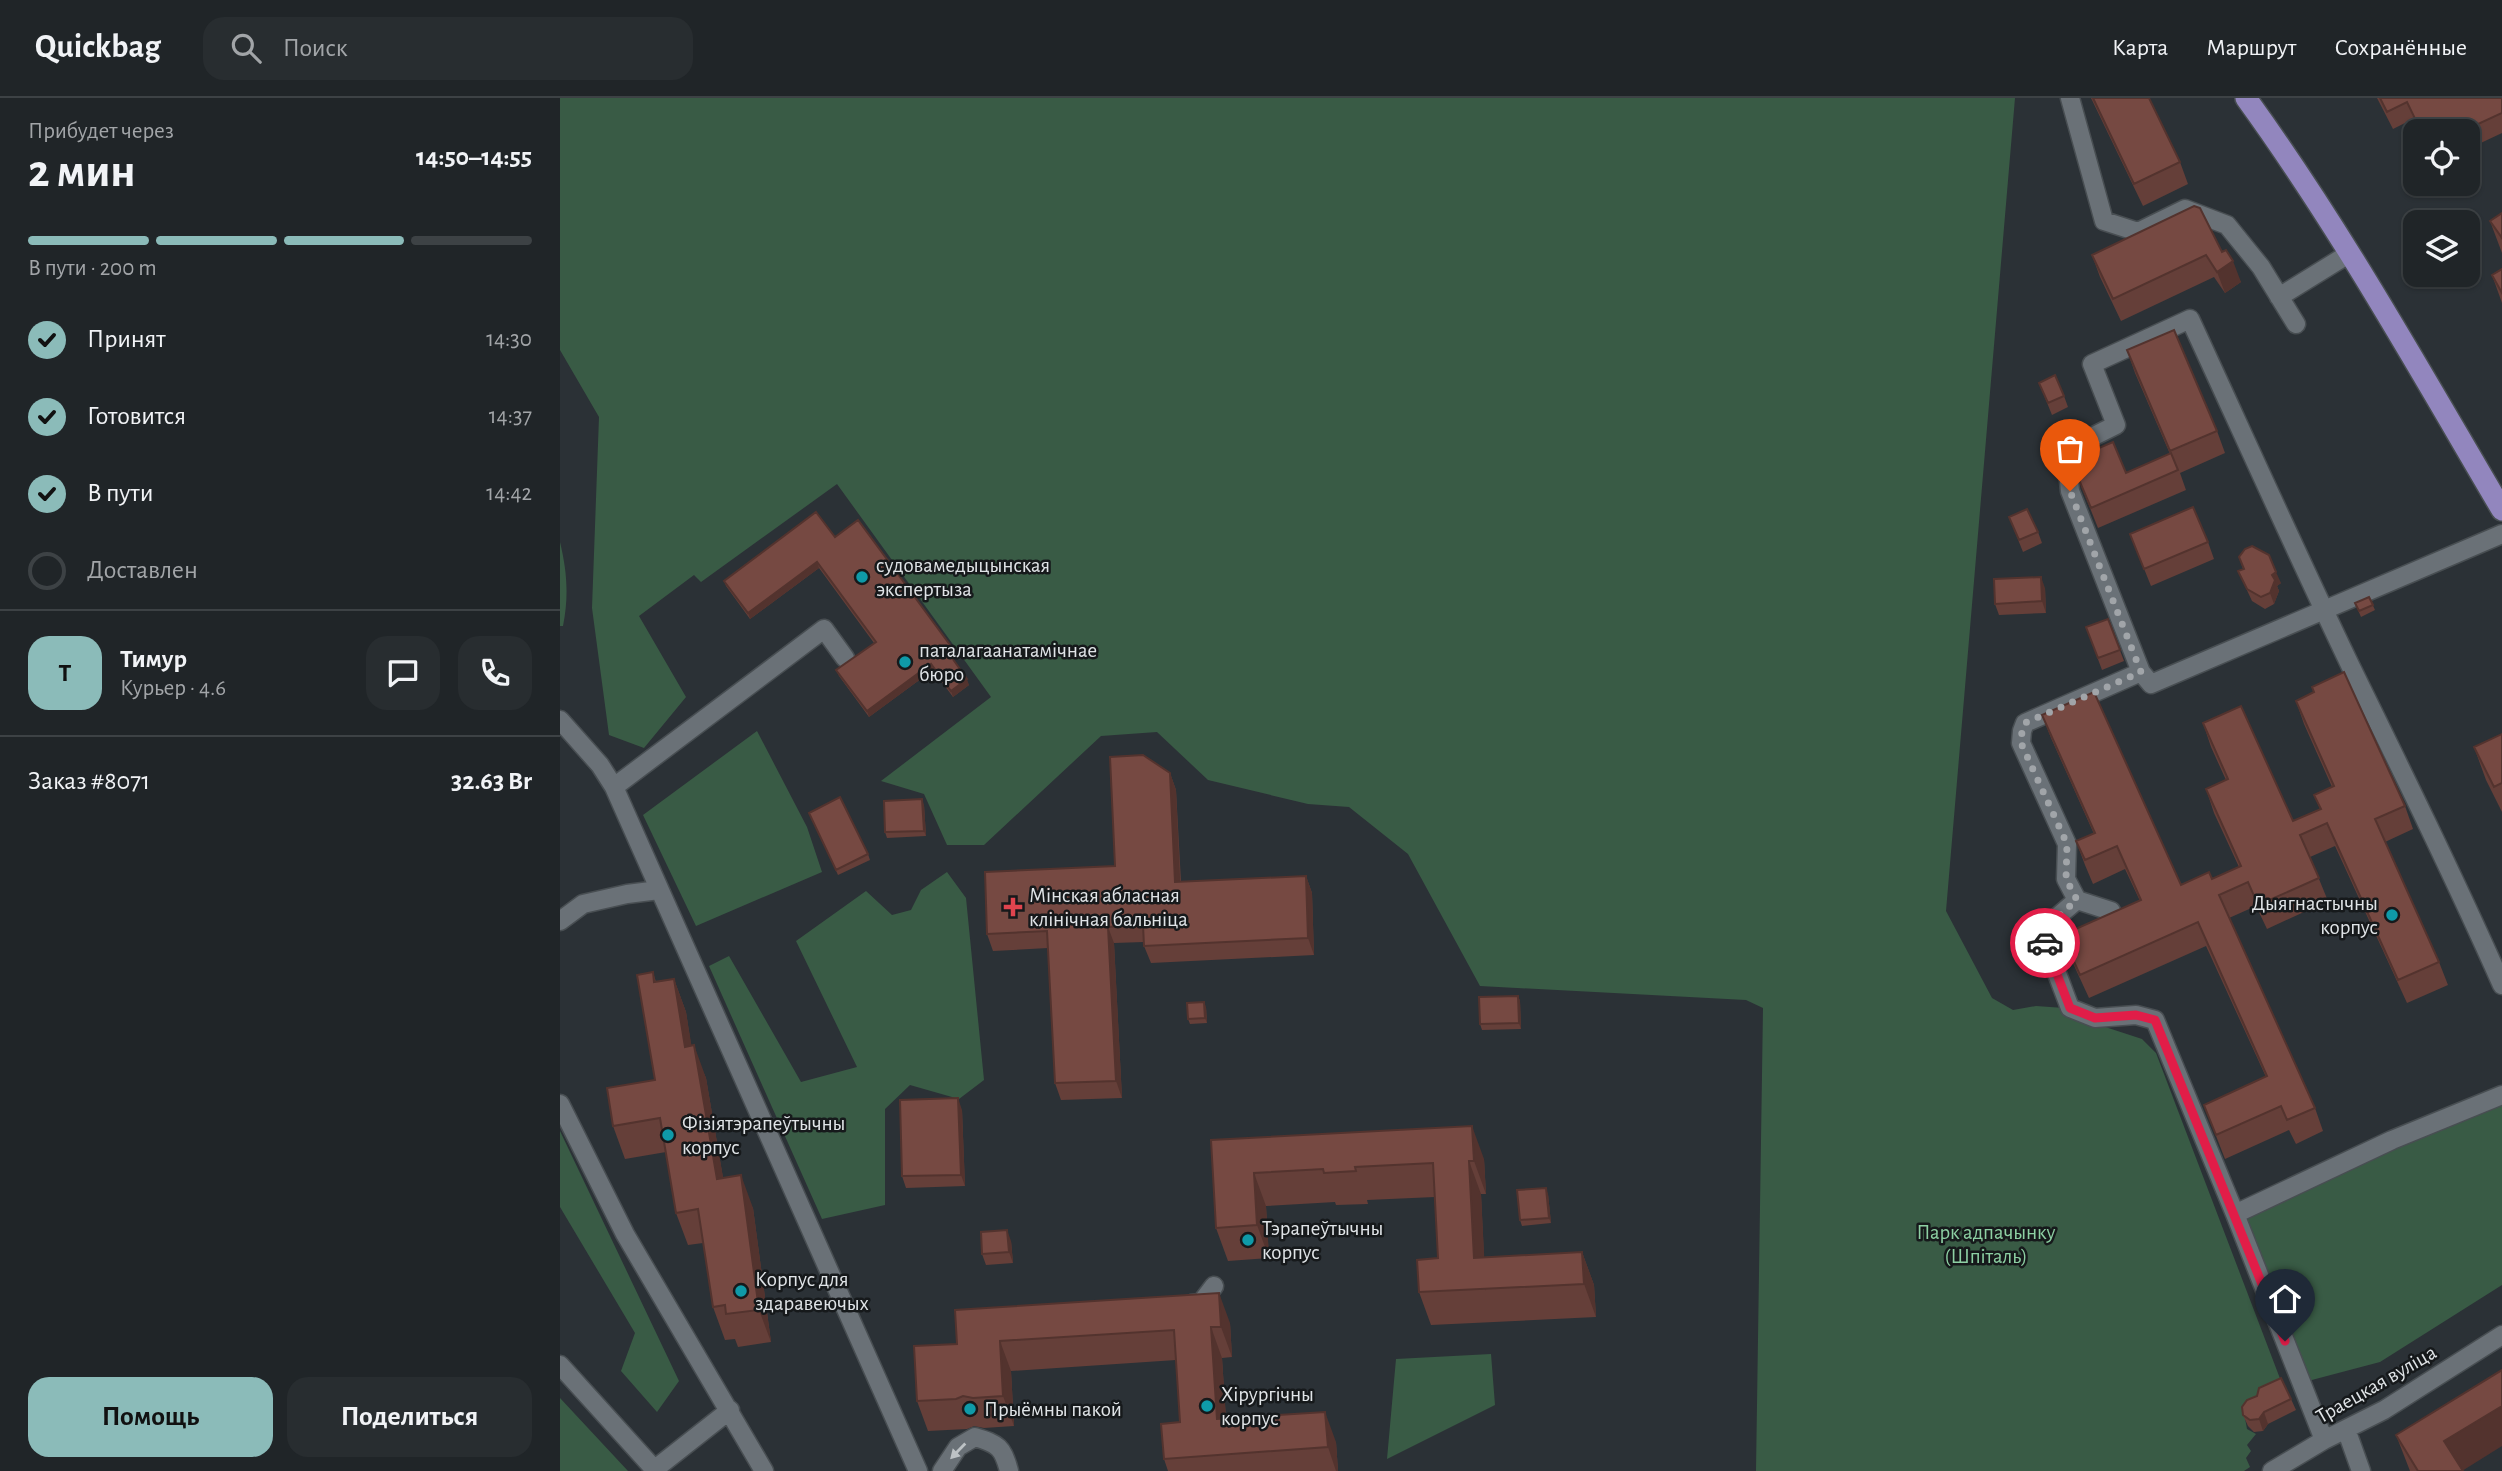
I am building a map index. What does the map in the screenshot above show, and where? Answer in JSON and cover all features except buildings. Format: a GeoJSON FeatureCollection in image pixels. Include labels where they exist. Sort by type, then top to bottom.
{"type":"FeatureCollection","features":[{"type":"Feature","properties":{"kind":"main road"},"geometry":{"type":"LineString","coordinates":[[2246,98],[2283,148],[2350,253],[2502,510]]}},
{"type":"Feature","properties":{"kind":"street"},"geometry":{"type":"LineString","coordinates":[[2070,98],[2104,221],[2138,232],[2185,209],[2227,225],[2261,267],[2296,324]]}},
{"type":"Feature","properties":{"kind":"street"},"geometry":{"type":"LineString","coordinates":[[2279,297],[2350,253]]}},
{"type":"Feature","properties":{"kind":"street"},"geometry":{"type":"LineString","coordinates":[[2502,534],[2326,610],[2151,684],[2141,672],[2070,491],[2067,461],[2074,446],[2116,425],[2092,365],[2189,319],[2326,610],[2417,799],[2502,985]]}},
{"type":"Feature","properties":{"kind":"street"},"geometry":{"type":"LineString","coordinates":[[614,787],[824,629],[845,658]]}},
{"type":"Feature","properties":{"kind":"street"},"geometry":{"type":"LineString","coordinates":[[2117,926],[2111,911],[2077,900],[2066,879],[2067,844],[2021,743],[2022,731],[2025,723],[2141,672]]}},
{"type":"Feature","properties":{"kind":"street"},"geometry":{"type":"LineString","coordinates":[[560,720],[600,765],[614,787],[918,1471]]}},
{"type":"Feature","properties":{"kind":"street"},"geometry":{"type":"LineString","coordinates":[[560,921],[583,904],[659,890]]}},
{"type":"Feature","properties":{"kind":"street"},"geometry":{"type":"LineString","coordinates":[[2077,900],[2041,931],[2070,1008],[2095,1018],[2136,1015],[2155,1020],[2324,1440]]}},
{"type":"Feature","properties":{"kind":"street"},"geometry":{"type":"LineString","coordinates":[[2235,1214],[2392,1140],[2502,1095]]}},
{"type":"Feature","properties":{"kind":"street"},"geometry":{"type":"LineString","coordinates":[[560,1104],[625,1234],[764,1471]]}},
{"type":"Feature","properties":{"kind":"street"},"geometry":{"type":"LineString","coordinates":[[1177,1305],[1201,1303],[1214,1286]]}},
{"type":"Feature","properties":{"kind":"street","name":"Траецкая вуліца"},"geometry":{"type":"LineString","coordinates":[[2272,1471],[2324,1440],[2384,1410],[2502,1335]]}},
{"type":"Feature","properties":{"kind":"street"},"geometry":{"type":"LineString","coordinates":[[560,1365],[656,1470],[730,1410]]}},
{"type":"Feature","properties":{"kind":"street"},"geometry":{"type":"LineString","coordinates":[[2346,1429],[2361,1471]]}},
{"type":"Feature","properties":{"kind":"street"},"geometry":{"type":"LineString","coordinates":[[942,1471],[958,1447],[975,1437],[990,1441],[1005,1453],[1009,1471]]}},
{"type":"Feature","properties":{"kind":"green space","name":"Парк адпачынку (Шпіталь)"},"geometry":{"type":"Polygon","coordinates":[[[560,98],[2015,98],[1946,911],[1992,998],[2013,1010],[2036,1006],[2064,1008],[2093,1023],[2142,1039],[2156,1053],[2284,1389],[2245,1418],[2247,1429],[2256,1434],[2247,1445],[2251,1451],[2246,1458],[2250,1467],[2244,1471],[1756,1471],[1763,1008],[1746,1000],[1480,986],[1408,854],[1349,807],[1308,804],[1208,780],[1157,732],[1101,736],[984,845],[947,845],[924,794],[881,781],[991,697],[837,484],[701,582],[694,575],[639,616],[686,697],[644,748],[609,735],[592,608],[599,417],[560,350],[560,98]]]}},
{"type":"Feature","properties":{"kind":"green space"},"geometry":{"type":"Polygon","coordinates":[[[560,542],[566,584],[563,626],[560,626],[560,542]]]}},
{"type":"Feature","properties":{"kind":"green space"},"geometry":{"type":"Polygon","coordinates":[[[757,731],[807,827],[822,872],[696,926],[643,815],[757,731]]]}},
{"type":"Feature","properties":{"kind":"green space"},"geometry":{"type":"Polygon","coordinates":[[[947,872],[966,898],[984,1080],[959,1099],[910,1085],[885,1109],[885,1205],[822,1219],[709,966],[729,956],[801,1082],[857,1067],[796,941],[866,891],[892,915],[911,910],[921,890],[947,872]]]}},
{"type":"Feature","properties":{"kind":"green space"},"geometry":{"type":"Polygon","coordinates":[[[2502,1101],[2502,1285],[2380,1362],[2308,1381],[2246,1216],[2502,1101]]]}},
{"type":"Feature","properties":{"kind":"green space"},"geometry":{"type":"Polygon","coordinates":[[[560,1131],[679,1381],[657,1412],[621,1371],[635,1333],[560,1207],[560,1131]]]}},
{"type":"Feature","properties":{"kind":"green space"},"geometry":{"type":"Polygon","coordinates":[[[1491,1354],[1495,1405],[1387,1459],[1396,1359],[1491,1354]]]}},
{"type":"Feature","properties":{"kind":"green space"},"geometry":{"type":"Polygon","coordinates":[[[560,1398],[628,1471],[560,1471],[560,1398]]]}},
{"type":"Feature","properties":{"kind":"way so far"},"geometry":{"type":"LineString","coordinates":[[2045,943],[2041,931],[2077,900],[2066,879],[2067,844],[2021,743],[2022,731],[2025,723],[2141,672],[2070,491]]}},
{"type":"Feature","properties":{"kind":"place","name":"судовамедыцынская экспертыза"},"geometry":{"type":"Point","coordinates":[862,577]}},
{"type":"Feature","properties":{"kind":"place","name":"паталагаанатамічнае бюро"},"geometry":{"type":"Point","coordinates":[905,662]}},
{"type":"Feature","properties":{"kind":"place","name":"Мінская абласная клінічная бальніца"},"geometry":{"type":"Point","coordinates":[1013,907]}},
{"type":"Feature","properties":{"kind":"place","name":"Дыягнастычны корпус"},"geometry":{"type":"Point","coordinates":[2392,915]}},
{"type":"Feature","properties":{"kind":"place","name":"Фізіятэрапеўтычны корпус"},"geometry":{"type":"Point","coordinates":[668,1135]}},
{"type":"Feature","properties":{"kind":"place","name":"Тэрапеўтычны корпус"},"geometry":{"type":"Point","coordinates":[1248,1240]}},
{"type":"Feature","properties":{"kind":"place","name":"Корпус для здаравеючых"},"geometry":{"type":"Point","coordinates":[741,1291]}},
{"type":"Feature","properties":{"kind":"place","name":"Хірургічны корпус"},"geometry":{"type":"Point","coordinates":[1207,1406]}},
{"type":"Feature","properties":{"kind":"place","name":"Прыёмны пакой"},"geometry":{"type":"Point","coordinates":[970,1409]}},
{"type":"Feature","properties":{"kind":"route"},"geometry":{"type":"LineString","coordinates":[[2045,943],[2070,1008],[2095,1018],[2136,1015],[2155,1020],[2285,1341]]}}]}
